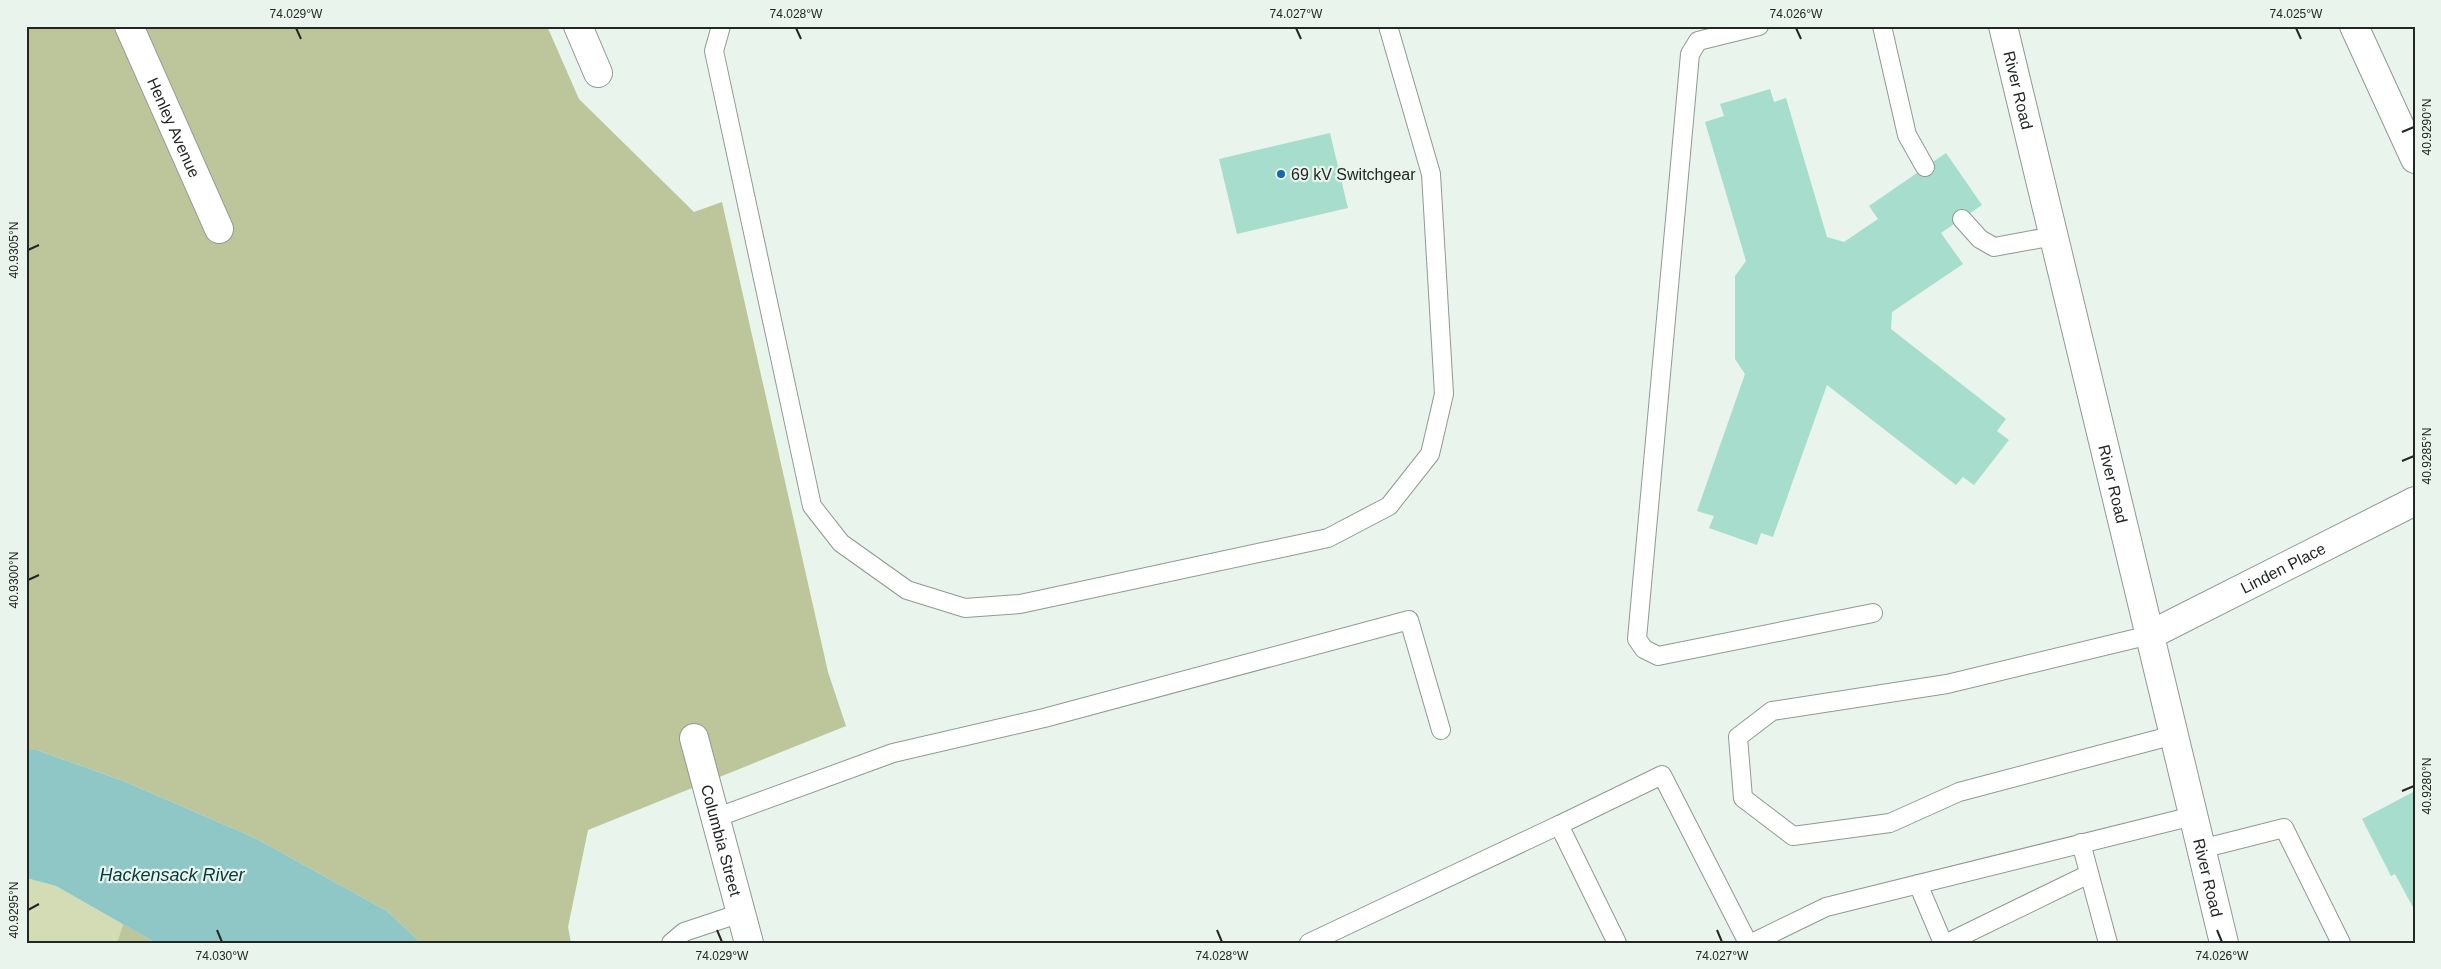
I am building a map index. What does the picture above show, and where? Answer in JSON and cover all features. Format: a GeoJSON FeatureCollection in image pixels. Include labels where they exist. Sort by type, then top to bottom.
{"type":"FeatureCollection","features":[{"type":"Feature","properties":{"kind":"main road","name":"Henley Avenue"},"geometry":{"type":"LineString","coordinates":[[130,26],[219,229]]}},
{"type":"Feature","properties":{"kind":"main road"},"geometry":{"type":"LineString","coordinates":[[578,26],[598,72]]}},
{"type":"Feature","properties":{"kind":"main road","name":"River Road"},"geometry":{"type":"LineString","coordinates":[[2003,26],[2224,943]]}},
{"type":"Feature","properties":{"kind":"main road"},"geometry":{"type":"LineString","coordinates":[[2354,26],[2415,159]]}},
{"type":"Feature","properties":{"kind":"main road","name":"Linden Place"},"geometry":{"type":"LineString","coordinates":[[2150,634],[2415,501]]}},
{"type":"Feature","properties":{"kind":"main road","name":"Columbia Street"},"geometry":{"type":"LineString","coordinates":[[694,738],[749,943]]}},
{"type":"Feature","properties":{"kind":"lane"},"geometry":{"type":"LineString","coordinates":[[721,26],[714,51],[812,506],[840,543],[907,590],[965,608],[1020,604],[1328,538],[1389,506],[1430,454],[1444,394],[1431,174],[1388,26]]}},
{"type":"Feature","properties":{"kind":"lane"},"geometry":{"type":"LineString","coordinates":[[1758,26],[1698,42],[1690,54],[1637,639],[1644,649],[1658,656],[1873,613]]}},
{"type":"Feature","properties":{"kind":"lane"},"geometry":{"type":"LineString","coordinates":[[1882,26],[1907,135],[1925,167]]}},
{"type":"Feature","properties":{"kind":"lane"},"geometry":{"type":"LineString","coordinates":[[1962,219],[1980,239],[1994,247],[2054,236]]}},
{"type":"Feature","properties":{"kind":"lane"},"geometry":{"type":"LineString","coordinates":[[715,818],[894,753],[1044,718],[1409,620],[1441,730]]}},
{"type":"Feature","properties":{"kind":"lane"},"geometry":{"type":"LineString","coordinates":[[2150,634],[1947,684],[1772,711],[1738,737],[1743,798],[1794,836],[1890,823],[1959,792],[2174,735]]}},
{"type":"Feature","properties":{"kind":"lane"},"geometry":{"type":"LineString","coordinates":[[1309,943],[1662,775],[1750,943],[1826,907],[2193,816]]}},
{"type":"Feature","properties":{"kind":"lane"},"geometry":{"type":"LineString","coordinates":[[1559,825],[1617,943]]}},
{"type":"Feature","properties":{"kind":"lane"},"geometry":{"type":"LineString","coordinates":[[2201,849],[2284,828],[2341,943]]}},
{"type":"Feature","properties":{"kind":"lane"},"geometry":{"type":"LineString","coordinates":[[2082,843],[2108,943]]}},
{"type":"Feature","properties":{"kind":"lane"},"geometry":{"type":"LineString","coordinates":[[1918,884],[1945,943],[2089,874]]}},
{"type":"Feature","properties":{"kind":"lane"},"geometry":{"type":"LineString","coordinates":[[672,943],[684,932],[741,913]]}},
{"type":"Feature","properties":{"kind":"green space"},"geometry":{"type":"Polygon","coordinates":[[[26,26],[547,26],[579,99],[694,212],[722,202],[828,672],[846,726],[588,830],[568,927],[571,943],[421,943],[387,911],[257,839],[126,782],[37,750],[26,750],[26,26]]]}},
{"type":"Feature","properties":{"kind":"green space"},"geometry":{"type":"Polygon","coordinates":[[[26,878],[56,886],[123,924],[117,943],[26,943],[26,878]]]}},
{"type":"Feature","properties":{"kind":"green space"},"geometry":{"type":"Polygon","coordinates":[[[123,924],[156,943],[117,943],[123,924]]]}},
{"type":"Feature","properties":{"kind":"water","name":"Hackensack River"},"geometry":{"type":"Polygon","coordinates":[[[26,750],[37,750],[126,782],[257,839],[387,911],[421,943],[156,943],[56,886],[26,878],[26,750]]]}},
{"type":"Feature","properties":{"kind":"building"},"geometry":{"type":"Polygon","coordinates":[[[1770,89],[1774,102],[1786,98],[1827,237],[1844,242],[1878,219],[1869,206],[1946,153],[1982,205],[1941,233],[1963,264],[1892,312],[1891,329],[2006,419],[1997,431],[2009,440],[1974,485],[1963,477],[1956,485],[1827,385],[1773,537],[1761,533],[1757,545],[1709,528],[1714,516],[1697,511],[1745,374],[1735,359],[1735,276],[1746,261],[1705,122],[1724,116],[1720,104],[1770,89]]]}},
{"type":"Feature","properties":{"kind":"building","name":"69 kV Switchgear"},"geometry":{"type":"Polygon","coordinates":[[[1330,133],[1348,208],[1237,234],[1219,159],[1330,133]]]}},
{"type":"Feature","properties":{"kind":"building"},"geometry":{"type":"Polygon","coordinates":[[[2415,791],[2415,911],[2395,874],[2391,876],[2362,819],[2415,791]]]}},
{"type":"Feature","properties":{"kind":"place","name":"69 kV Switchgear"},"geometry":{"type":"Point","coordinates":[1281,174]}}]}
